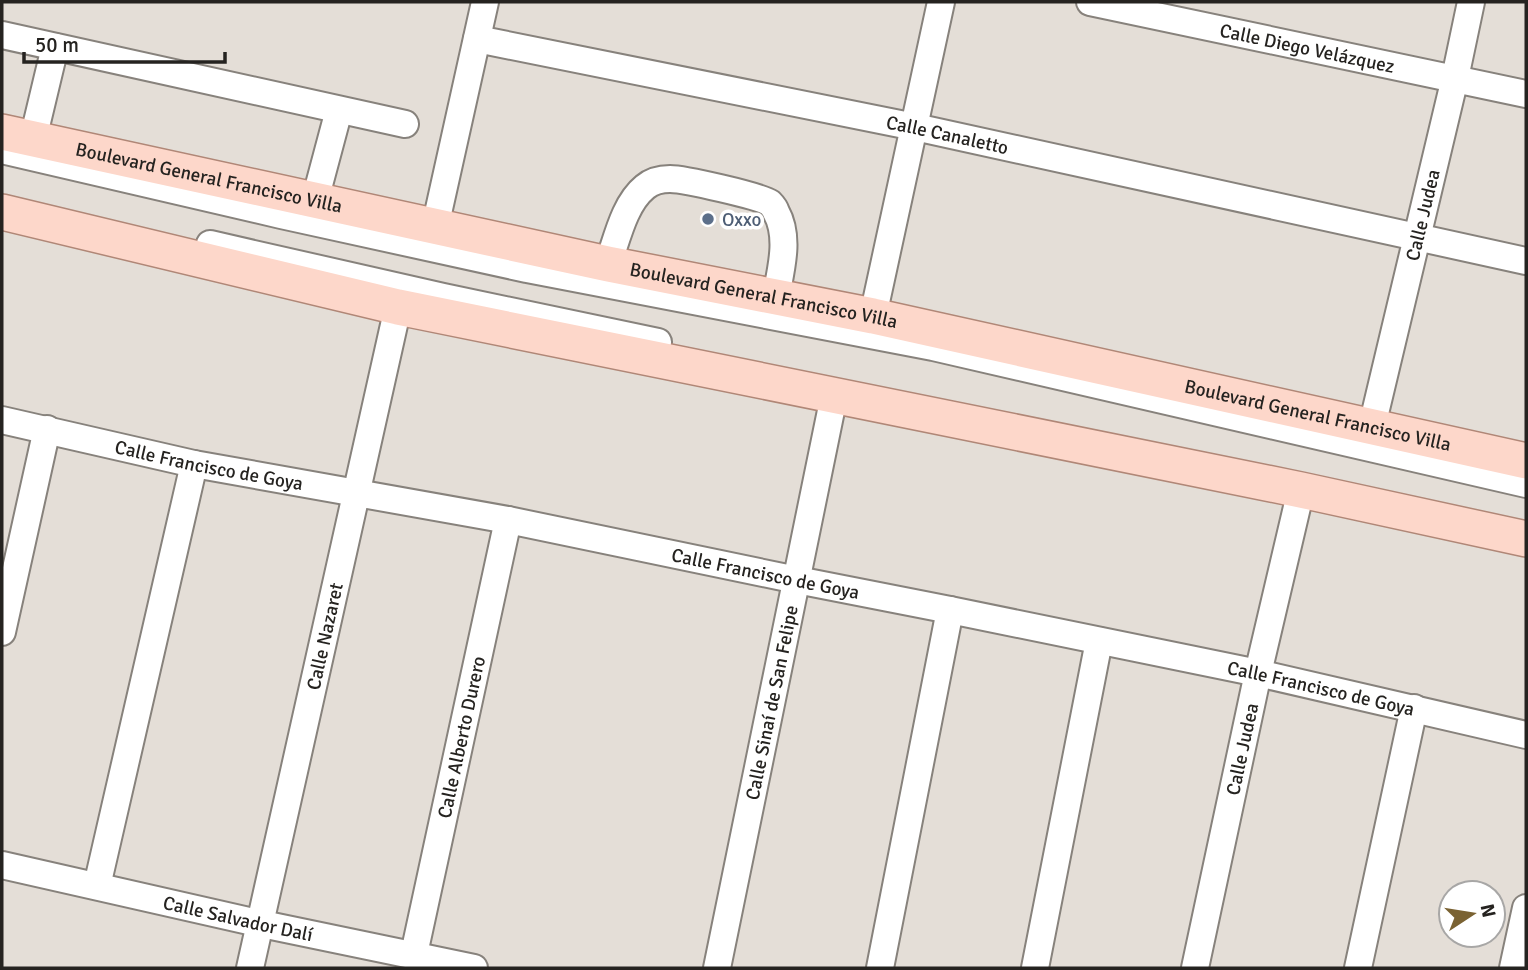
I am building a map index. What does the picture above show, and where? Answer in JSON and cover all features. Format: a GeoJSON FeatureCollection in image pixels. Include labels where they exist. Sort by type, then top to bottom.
{"type":"FeatureCollection","features":[{"type":"Feature","properties":{"kind":"main road","name":"Boulevard General Francisco Villa"},"geometry":{"type":"LineString","coordinates":[[12,140],[315,200],[608,264],[873,316],[1526,461]]}},
{"type":"Feature","properties":{"kind":"main road"},"geometry":{"type":"LineString","coordinates":[[2,212],[398,307],[1301,490],[1526,539]]}},
{"type":"Feature","properties":{"kind":"street"},"geometry":{"type":"LineString","coordinates":[[435,227],[485,2]]}},
{"type":"Feature","properties":{"kind":"street"},"geometry":{"type":"LineString","coordinates":[[873,316],[941,2]]}},
{"type":"Feature","properties":{"kind":"street","name":"Calle Judea"},"geometry":{"type":"LineString","coordinates":[[1372,426],[1471,2]]}},
{"type":"Feature","properties":{"kind":"street","name":"Calle Diego Velázquez"},"geometry":{"type":"LineString","coordinates":[[1103,3],[1526,94]]}},
{"type":"Feature","properties":{"kind":"street"},"geometry":{"type":"LineString","coordinates":[[2,35],[405,124]]}},
{"type":"Feature","properties":{"kind":"street","name":"Calle Canaletto"},"geometry":{"type":"LineString","coordinates":[[477,39],[915,127],[1526,261]]}},
{"type":"Feature","properties":{"kind":"street"},"geometry":{"type":"LineString","coordinates":[[55,47],[12,140],[281,215],[527,269],[933,347],[1526,484]]}},
{"type":"Feature","properties":{"kind":"street"},"geometry":{"type":"LineString","coordinates":[[315,200],[339,110]]}},
{"type":"Feature","properties":{"kind":"street"},"geometry":{"type":"LineString","coordinates":[[608,264],[633,198],[648,184],[659,180],[695,182],[755,197],[769,202],[775,209],[781,221],[784,251],[776,296]]}},
{"type":"Feature","properties":{"kind":"street"},"geometry":{"type":"LineString","coordinates":[[2,196],[456,300],[1526,526]]}},
{"type":"Feature","properties":{"kind":"street","name":"Calle Nazaret"},"geometry":{"type":"LineString","coordinates":[[250,968],[398,307]]}},
{"type":"Feature","properties":{"kind":"street","name":"Calle Sinaí de San Felipe"},"geometry":{"type":"LineString","coordinates":[[717,968],[834,396]]}},
{"type":"Feature","properties":{"kind":"street","name":"Calle Francisco de Goya"},"geometry":{"type":"LineString","coordinates":[[2,420],[194,464],[508,520],[1258,673],[1526,735]]}},
{"type":"Feature","properties":{"kind":"street"},"geometry":{"type":"LineString","coordinates":[[2,632],[47,429]]}},
{"type":"Feature","properties":{"kind":"street"},"geometry":{"type":"LineString","coordinates":[[97,887],[194,464]]}},
{"type":"Feature","properties":{"kind":"street","name":"Calle Judea"},"geometry":{"type":"LineString","coordinates":[[1195,968],[1258,673],[1301,490]]}},
{"type":"Feature","properties":{"kind":"street","name":"Calle Alberto Durero"},"geometry":{"type":"LineString","coordinates":[[414,954],[508,520]]}},
{"type":"Feature","properties":{"kind":"street"},"geometry":{"type":"LineString","coordinates":[[880,968],[950,610]]}},
{"type":"Feature","properties":{"kind":"street"},"geometry":{"type":"LineString","coordinates":[[1035,968],[1099,641]]}},
{"type":"Feature","properties":{"kind":"street"},"geometry":{"type":"LineString","coordinates":[[1358,968],[1413,708]]}},
{"type":"Feature","properties":{"kind":"street","name":"Calle Salvador Dalí"},"geometry":{"type":"LineString","coordinates":[[2,865],[262,924],[474,968]]}},
{"type":"Feature","properties":{"kind":"street"},"geometry":{"type":"LineString","coordinates":[[1513,968],[1526,908]]}},
{"type":"Feature","properties":{"kind":"place","name":"Oxxo"},"geometry":{"type":"Point","coordinates":[708,219]}}]}
